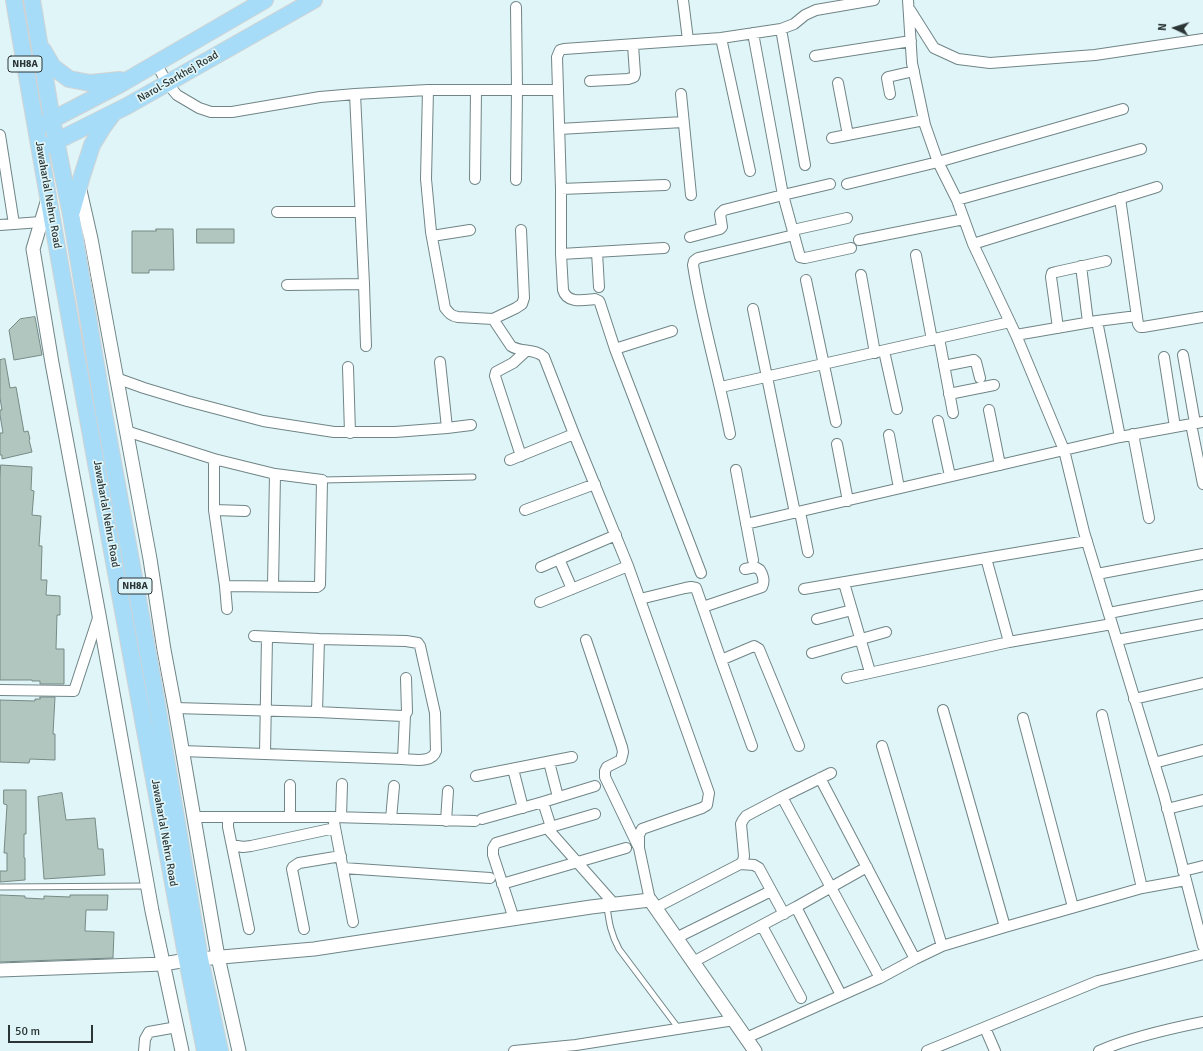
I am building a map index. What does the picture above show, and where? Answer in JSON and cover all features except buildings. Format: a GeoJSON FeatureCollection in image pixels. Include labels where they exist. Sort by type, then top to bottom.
{"type":"FeatureCollection","features":[{"type":"Feature","properties":{"kind":"main road","name":"Jawaharlal Nehru Road"},"geometry":{"type":"LineString","coordinates":[[14,0],[48,198],[193,959],[220,1051]]}},
{"type":"Feature","properties":{"kind":"main road","name":"Jawaharlal Nehru Road"},"geometry":{"type":"LineString","coordinates":[[32,0],[52,120],[71,215],[104,413],[153,681],[205,1051]]}},
{"type":"Feature","properties":{"kind":"main road","name":"Narol-Sarkhej Road"},"geometry":{"type":"LineString","coordinates":[[36,128],[130,78],[265,0]]}},
{"type":"Feature","properties":{"kind":"main road","name":"Narol-Sarkhej Road"},"geometry":{"type":"LineString","coordinates":[[40,150],[167,83],[314,0]]}},
{"type":"Feature","properties":{"kind":"main road"},"geometry":{"type":"LineString","coordinates":[[40,44],[54,67],[69,79],[90,84],[130,78]]}},
{"type":"Feature","properties":{"kind":"main road"},"geometry":{"type":"LineString","coordinates":[[71,215],[92,145],[114,112]]}},
{"type":"Feature","properties":{"kind":"street"},"geometry":{"type":"LineString","coordinates":[[683,0],[688,40]]}},
{"type":"Feature","properties":{"kind":"street"},"geometry":{"type":"LineString","coordinates":[[701,572],[615,349],[600,303],[596,299],[572,300],[565,295],[563,290],[556,57],[560,50],[564,49],[721,38],[781,29],[794,24],[805,15],[816,10],[874,0]]}},
{"type":"Feature","properties":{"kind":"street"},"geometry":{"type":"LineString","coordinates":[[516,4],[516,180]]}},
{"type":"Feature","properties":{"kind":"street"},"geometry":{"type":"LineString","coordinates":[[908,4],[934,48],[958,59],[990,63],[1095,55],[1203,39]]}},
{"type":"Feature","properties":{"kind":"street"},"geometry":{"type":"LineString","coordinates":[[908,4],[912,63],[924,120],[938,162],[957,200],[973,244],[1016,335],[1064,450],[1087,541],[1154,763],[1184,875],[1199,913],[1203,946]]}},
{"type":"Feature","properties":{"kind":"street"},"geometry":{"type":"LineString","coordinates":[[781,29],[805,165]]}},
{"type":"Feature","properties":{"kind":"street"},"geometry":{"type":"LineString","coordinates":[[753,33],[783,195],[800,257],[802,258],[851,248]]}},
{"type":"Feature","properties":{"kind":"street"},"geometry":{"type":"LineString","coordinates":[[721,38],[750,171]]}},
{"type":"Feature","properties":{"kind":"street"},"geometry":{"type":"LineString","coordinates":[[815,56],[911,41]]}},
{"type":"Feature","properties":{"kind":"street"},"geometry":{"type":"LineString","coordinates":[[590,81],[628,79],[634,77],[633,44]]}},
{"type":"Feature","properties":{"kind":"street"},"geometry":{"type":"LineString","coordinates":[[156,63],[167,83],[177,95],[199,108],[211,112],[232,112],[320,97],[355,94],[428,90],[557,90]]}},
{"type":"Feature","properties":{"kind":"street"},"geometry":{"type":"LineString","coordinates":[[890,94],[888,77],[914,71]]}},
{"type":"Feature","properties":{"kind":"street"},"geometry":{"type":"LineString","coordinates":[[838,83],[848,135]]}},
{"type":"Feature","properties":{"kind":"street"},"geometry":{"type":"LineString","coordinates":[[428,90],[426,179],[432,236],[445,308],[448,313],[458,318],[494,319],[522,304],[524,298],[521,230]]}},
{"type":"Feature","properties":{"kind":"street"},"geometry":{"type":"LineString","coordinates":[[475,178],[476,90]]}},
{"type":"Feature","properties":{"kind":"street"},"geometry":{"type":"LineString","coordinates":[[355,94],[366,346]]}},
{"type":"Feature","properties":{"kind":"street"},"geometry":{"type":"LineString","coordinates":[[681,94],[691,195]]}},
{"type":"Feature","properties":{"kind":"street"},"geometry":{"type":"LineString","coordinates":[[846,184],[938,162],[1123,108]]}},
{"type":"Feature","properties":{"kind":"street"},"geometry":{"type":"LineString","coordinates":[[832,138],[924,120]]}},
{"type":"Feature","properties":{"kind":"street"},"geometry":{"type":"LineString","coordinates":[[559,130],[684,122]]}},
{"type":"Feature","properties":{"kind":"street"},"geometry":{"type":"LineString","coordinates":[[0,135],[14,224]]}},
{"type":"Feature","properties":{"kind":"street"},"geometry":{"type":"LineString","coordinates":[[957,200],[1141,149]]}},
{"type":"Feature","properties":{"kind":"street"},"geometry":{"type":"LineString","coordinates":[[690,236],[720,229],[722,227],[720,214],[724,210],[830,184]]}},
{"type":"Feature","properties":{"kind":"street"},"geometry":{"type":"LineString","coordinates":[[561,189],[665,185]]}},
{"type":"Feature","properties":{"kind":"street"},"geometry":{"type":"LineString","coordinates":[[79,186],[150,559],[164,650],[218,957],[239,1051]]}},
{"type":"Feature","properties":{"kind":"street"},"geometry":{"type":"LineString","coordinates":[[973,244],[1158,187]]}},
{"type":"Feature","properties":{"kind":"street"},"geometry":{"type":"LineString","coordinates":[[48,198],[33,249],[52,363],[99,615],[147,886],[182,1051]]}},
{"type":"Feature","properties":{"kind":"street"},"geometry":{"type":"LineString","coordinates":[[1120,198],[1138,324],[1143,327],[1203,317]]}},
{"type":"Feature","properties":{"kind":"street"},"geometry":{"type":"LineString","coordinates":[[278,212],[360,212]]}},
{"type":"Feature","properties":{"kind":"street"},"geometry":{"type":"LineString","coordinates":[[730,434],[721,387],[698,298],[693,265],[694,261],[698,258],[847,218]]}},
{"type":"Feature","properties":{"kind":"street"},"geometry":{"type":"LineString","coordinates":[[859,240],[964,219]]}},
{"type":"Feature","properties":{"kind":"street"},"geometry":{"type":"LineString","coordinates":[[0,225],[41,222]]}},
{"type":"Feature","properties":{"kind":"street"},"geometry":{"type":"LineString","coordinates":[[432,236],[470,230]]}},
{"type":"Feature","properties":{"kind":"street"},"geometry":{"type":"LineString","coordinates":[[561,254],[664,248]]}},
{"type":"Feature","properties":{"kind":"street"},"geometry":{"type":"LineString","coordinates":[[598,252],[599,287]]}},
{"type":"Feature","properties":{"kind":"street"},"geometry":{"type":"LineString","coordinates":[[916,255],[935,339],[944,366],[953,413]]}},
{"type":"Feature","properties":{"kind":"street"},"geometry":{"type":"LineString","coordinates":[[1058,328],[1051,275],[1053,272],[1106,261]]}},
{"type":"Feature","properties":{"kind":"street"},"geometry":{"type":"LineString","coordinates":[[1081,266],[1092,321],[1120,437]]}},
{"type":"Feature","properties":{"kind":"street"},"geometry":{"type":"LineString","coordinates":[[860,275],[880,352],[897,409]]}},
{"type":"Feature","properties":{"kind":"street"},"geometry":{"type":"LineString","coordinates":[[806,280],[836,422]]}},
{"type":"Feature","properties":{"kind":"street"},"geometry":{"type":"LineString","coordinates":[[287,285],[364,284]]}},
{"type":"Feature","properties":{"kind":"street"},"geometry":{"type":"LineString","coordinates":[[753,308],[797,512],[808,552]]}},
{"type":"Feature","properties":{"kind":"street"},"geometry":{"type":"LineString","coordinates":[[1016,335],[1092,321],[1137,316]]}},
{"type":"Feature","properties":{"kind":"street"},"geometry":{"type":"LineString","coordinates":[[494,319],[514,349],[540,353],[544,357],[628,566],[709,793],[707,804],[702,808],[642,829],[639,835],[639,848]]}},
{"type":"Feature","properties":{"kind":"street"},"geometry":{"type":"LineString","coordinates":[[721,387],[1010,322]]}},
{"type":"Feature","properties":{"kind":"street"},"geometry":{"type":"LineString","coordinates":[[615,349],[672,330]]}},
{"type":"Feature","properties":{"kind":"street"},"geometry":{"type":"LineString","coordinates":[[521,456],[495,376],[496,372],[513,363],[526,351]]}},
{"type":"Feature","properties":{"kind":"street"},"geometry":{"type":"LineString","coordinates":[[1183,355],[1196,423],[1203,479]]}},
{"type":"Feature","properties":{"kind":"street"},"geometry":{"type":"LineString","coordinates":[[1164,357],[1175,427]]}},
{"type":"Feature","properties":{"kind":"street"},"geometry":{"type":"LineString","coordinates":[[944,366],[974,360],[976,362],[980,378]]}},
{"type":"Feature","properties":{"kind":"street"},"geometry":{"type":"LineString","coordinates":[[440,362],[447,428]]}},
{"type":"Feature","properties":{"kind":"street"},"geometry":{"type":"LineString","coordinates":[[348,367],[350,433]]}},
{"type":"Feature","properties":{"kind":"street"},"geometry":{"type":"LineString","coordinates":[[116,378],[180,399],[263,421],[334,432],[396,432],[471,425]]}},
{"type":"Feature","properties":{"kind":"street"},"geometry":{"type":"LineString","coordinates":[[949,394],[994,385]]}},
{"type":"Feature","properties":{"kind":"street"},"geometry":{"type":"LineString","coordinates":[[989,410],[1000,465]]}},
{"type":"Feature","properties":{"kind":"street"},"geometry":{"type":"LineString","coordinates":[[938,421],[950,476]]}},
{"type":"Feature","properties":{"kind":"street"},"geometry":{"type":"LineString","coordinates":[[746,524],[1133,434],[1196,423]]}},
{"type":"Feature","properties":{"kind":"street"},"geometry":{"type":"LineString","coordinates":[[126,431],[214,459],[275,474],[322,480],[320,585],[316,587],[225,586]]}},
{"type":"Feature","properties":{"kind":"street"},"geometry":{"type":"LineString","coordinates":[[510,460],[574,434]]}},
{"type":"Feature","properties":{"kind":"street"},"geometry":{"type":"LineString","coordinates":[[1133,434],[1149,518]]}},
{"type":"Feature","properties":{"kind":"street"},"geometry":{"type":"LineString","coordinates":[[889,435],[899,488]]}},
{"type":"Feature","properties":{"kind":"street"},"geometry":{"type":"LineString","coordinates":[[837,444],[848,501]]}},
{"type":"Feature","properties":{"kind":"street"},"geometry":{"type":"LineString","coordinates":[[214,459],[214,510],[227,609]]}},
{"type":"Feature","properties":{"kind":"street"},"geometry":{"type":"LineString","coordinates":[[736,470],[753,560]]}},
{"type":"Feature","properties":{"kind":"street"},"geometry":{"type":"LineString","coordinates":[[273,586],[275,474]]}},
{"type":"Feature","properties":{"kind":"street"},"geometry":{"type":"LineString","coordinates":[[525,510],[595,484]]}},
{"type":"Feature","properties":{"kind":"street"},"geometry":{"type":"LineString","coordinates":[[214,510],[245,511]]}},
{"type":"Feature","properties":{"kind":"street"},"geometry":{"type":"LineString","coordinates":[[541,567],[616,535]]}},
{"type":"Feature","properties":{"kind":"street"},"geometry":{"type":"LineString","coordinates":[[804,590],[1087,541]]}},
{"type":"Feature","properties":{"kind":"street"},"geometry":{"type":"LineString","coordinates":[[1097,574],[1203,554]]}},
{"type":"Feature","properties":{"kind":"street"},"geometry":{"type":"LineString","coordinates":[[986,558],[1009,642]]}},
{"type":"Feature","properties":{"kind":"street"},"geometry":{"type":"LineString","coordinates":[[559,559],[572,589]]}},
{"type":"Feature","properties":{"kind":"street"},"geometry":{"type":"LineString","coordinates":[[540,602],[628,566]]}},
{"type":"Feature","properties":{"kind":"street"},"geometry":{"type":"LineString","coordinates":[[703,608],[762,587],[764,580],[760,570],[755,567],[745,569]]}},
{"type":"Feature","properties":{"kind":"street"},"geometry":{"type":"LineString","coordinates":[[844,583],[870,672]]}},
{"type":"Feature","properties":{"kind":"street"},"geometry":{"type":"LineString","coordinates":[[640,599],[685,588],[696,588],[752,746]]}},
{"type":"Feature","properties":{"kind":"street"},"geometry":{"type":"LineString","coordinates":[[1109,613],[1203,594]]}},
{"type":"Feature","properties":{"kind":"street"},"geometry":{"type":"LineString","coordinates":[[817,619],[852,610]]}},
{"type":"Feature","properties":{"kind":"street"},"geometry":{"type":"LineString","coordinates":[[0,690],[74,691],[99,615]]}},
{"type":"Feature","properties":{"kind":"street"},"geometry":{"type":"LineString","coordinates":[[847,678],[1009,642],[1112,624]]}},
{"type":"Feature","properties":{"kind":"street"},"geometry":{"type":"LineString","coordinates":[[1117,640],[1203,624]]}},
{"type":"Feature","properties":{"kind":"street"},"geometry":{"type":"LineString","coordinates":[[812,653],[886,632]]}},
{"type":"Feature","properties":{"kind":"street"},"geometry":{"type":"LineString","coordinates":[[182,751],[403,759],[427,759],[435,755],[435,713],[420,646],[418,643],[406,641],[254,636]]}},
{"type":"Feature","properties":{"kind":"street"},"geometry":{"type":"LineString","coordinates":[[265,754],[267,637]]}},
{"type":"Feature","properties":{"kind":"street"},"geometry":{"type":"LineString","coordinates":[[317,712],[320,639]]}},
{"type":"Feature","properties":{"kind":"street"},"geometry":{"type":"LineString","coordinates":[[586,640],[623,752],[621,760],[607,767],[605,777],[639,848],[653,904],[755,1051]]}},
{"type":"Feature","properties":{"kind":"street"},"geometry":{"type":"LineString","coordinates":[[721,660],[754,646],[759,648],[799,746]]}},
{"type":"Feature","properties":{"kind":"street"},"geometry":{"type":"LineString","coordinates":[[403,759],[406,712],[406,678]]}},
{"type":"Feature","properties":{"kind":"street"},"geometry":{"type":"LineString","coordinates":[[1134,699],[1203,684]]}},
{"type":"Feature","properties":{"kind":"street"},"geometry":{"type":"LineString","coordinates":[[175,708],[405,715]]}},
{"type":"Feature","properties":{"kind":"street"},"geometry":{"type":"LineString","coordinates":[[942,710],[1005,927]]}},
{"type":"Feature","properties":{"kind":"street"},"geometry":{"type":"LineString","coordinates":[[1102,715],[1142,888]]}},
{"type":"Feature","properties":{"kind":"street"},"geometry":{"type":"LineString","coordinates":[[1023,718],[1074,907]]}},
{"type":"Feature","properties":{"kind":"street"},"geometry":{"type":"LineString","coordinates":[[882,746],[942,946]]}},
{"type":"Feature","properties":{"kind":"street"},"geometry":{"type":"LineString","coordinates":[[1154,763],[1203,750]]}},
{"type":"Feature","properties":{"kind":"street"},"geometry":{"type":"LineString","coordinates":[[476,776],[572,758]]}},
{"type":"Feature","properties":{"kind":"street"},"geometry":{"type":"LineString","coordinates":[[549,762],[558,797]]}},
{"type":"Feature","properties":{"kind":"street"},"geometry":{"type":"LineString","coordinates":[[513,769],[523,808]]}},
{"type":"Feature","properties":{"kind":"street"},"geometry":{"type":"LineString","coordinates":[[740,864],[743,861],[744,856],[741,824],[746,816],[831,773]]}},
{"type":"Feature","properties":{"kind":"street"},"geometry":{"type":"LineString","coordinates":[[820,778],[915,959]]}},
{"type":"Feature","properties":{"kind":"street"},"geometry":{"type":"LineString","coordinates":[[342,784],[335,828],[353,922]]}},
{"type":"Feature","properties":{"kind":"street"},"geometry":{"type":"LineString","coordinates":[[290,785],[290,817]]}},
{"type":"Feature","properties":{"kind":"street"},"geometry":{"type":"LineString","coordinates":[[391,819],[394,786]]}},
{"type":"Feature","properties":{"kind":"street"},"geometry":{"type":"LineString","coordinates":[[194,816],[337,817],[446,821],[478,820],[595,786]]}},
{"type":"Feature","properties":{"kind":"street"},"geometry":{"type":"LineString","coordinates":[[446,821],[448,791]]}},
{"type":"Feature","properties":{"kind":"street"},"geometry":{"type":"LineString","coordinates":[[782,797],[880,978]]}},
{"type":"Feature","properties":{"kind":"street"},"geometry":{"type":"LineString","coordinates":[[1167,809],[1203,800]]}},
{"type":"Feature","properties":{"kind":"street"},"geometry":{"type":"LineString","coordinates":[[543,802],[549,828],[578,862],[611,905]]}},
{"type":"Feature","properties":{"kind":"street"},"geometry":{"type":"LineString","coordinates":[[514,919],[493,855],[493,848],[496,843],[595,814]]}},
{"type":"Feature","properties":{"kind":"street"},"geometry":{"type":"LineString","coordinates":[[231,817],[228,822],[228,827],[249,929]]}},
{"type":"Feature","properties":{"kind":"street"},"geometry":{"type":"LineString","coordinates":[[232,845],[243,847],[251,846],[335,828]]}},
{"type":"Feature","properties":{"kind":"street"},"geometry":{"type":"LineString","coordinates":[[502,884],[626,848]]}},
{"type":"Feature","properties":{"kind":"street"},"geometry":{"type":"LineString","coordinates":[[304,929],[292,869],[293,867],[299,864],[341,856]]}},
{"type":"Feature","properties":{"kind":"street"},"geometry":{"type":"LineString","coordinates":[[0,970],[163,964],[193,959],[314,949],[611,905],[653,904],[740,864],[754,865],[759,868],[784,914]]}},
{"type":"Feature","properties":{"kind":"street"},"geometry":{"type":"LineString","coordinates":[[746,1038],[880,978],[942,946],[1142,888],[1184,875],[1203,866]]}},
{"type":"Feature","properties":{"kind":"street"},"geometry":{"type":"LineString","coordinates":[[693,962],[784,914],[867,867]]}},
{"type":"Feature","properties":{"kind":"street"},"geometry":{"type":"LineString","coordinates":[[343,868],[490,878]]}},
{"type":"Feature","properties":{"kind":"street"},"geometry":{"type":"LineString","coordinates":[[676,938],[771,890]]}},
{"type":"Feature","properties":{"kind":"street"},"geometry":{"type":"LineString","coordinates":[[796,907],[841,995]]}},
{"type":"Feature","properties":{"kind":"street"},"geometry":{"type":"LineString","coordinates":[[762,926],[801,998]]}},
{"type":"Feature","properties":{"kind":"street"},"geometry":{"type":"LineString","coordinates":[[927,1051],[1098,981],[1203,954]]}},
{"type":"Feature","properties":{"kind":"street"},"geometry":{"type":"LineString","coordinates":[[514,1051],[576,1048],[734,1020]]}},
{"type":"Feature","properties":{"kind":"street"},"geometry":{"type":"LineString","coordinates":[[1099,1051],[1116,1044],[1178,1026],[1203,1022]]}},
{"type":"Feature","properties":{"kind":"street"},"geometry":{"type":"LineString","coordinates":[[144,1051],[145,1039],[149,1032],[177,1027]]}},
{"type":"Feature","properties":{"kind":"street"},"geometry":{"type":"LineString","coordinates":[[984,1028],[994,1051]]}},
{"type":"Feature","properties":{"kind":"lane"},"geometry":{"type":"LineString","coordinates":[[322,480],[473,477]]}},
{"type":"Feature","properties":{"kind":"lane"},"geometry":{"type":"LineString","coordinates":[[0,887],[147,886]]}},
{"type":"Feature","properties":{"kind":"lane"},"geometry":{"type":"LineString","coordinates":[[611,905],[610,925],[613,937],[620,949],[679,1029]]}}]}
